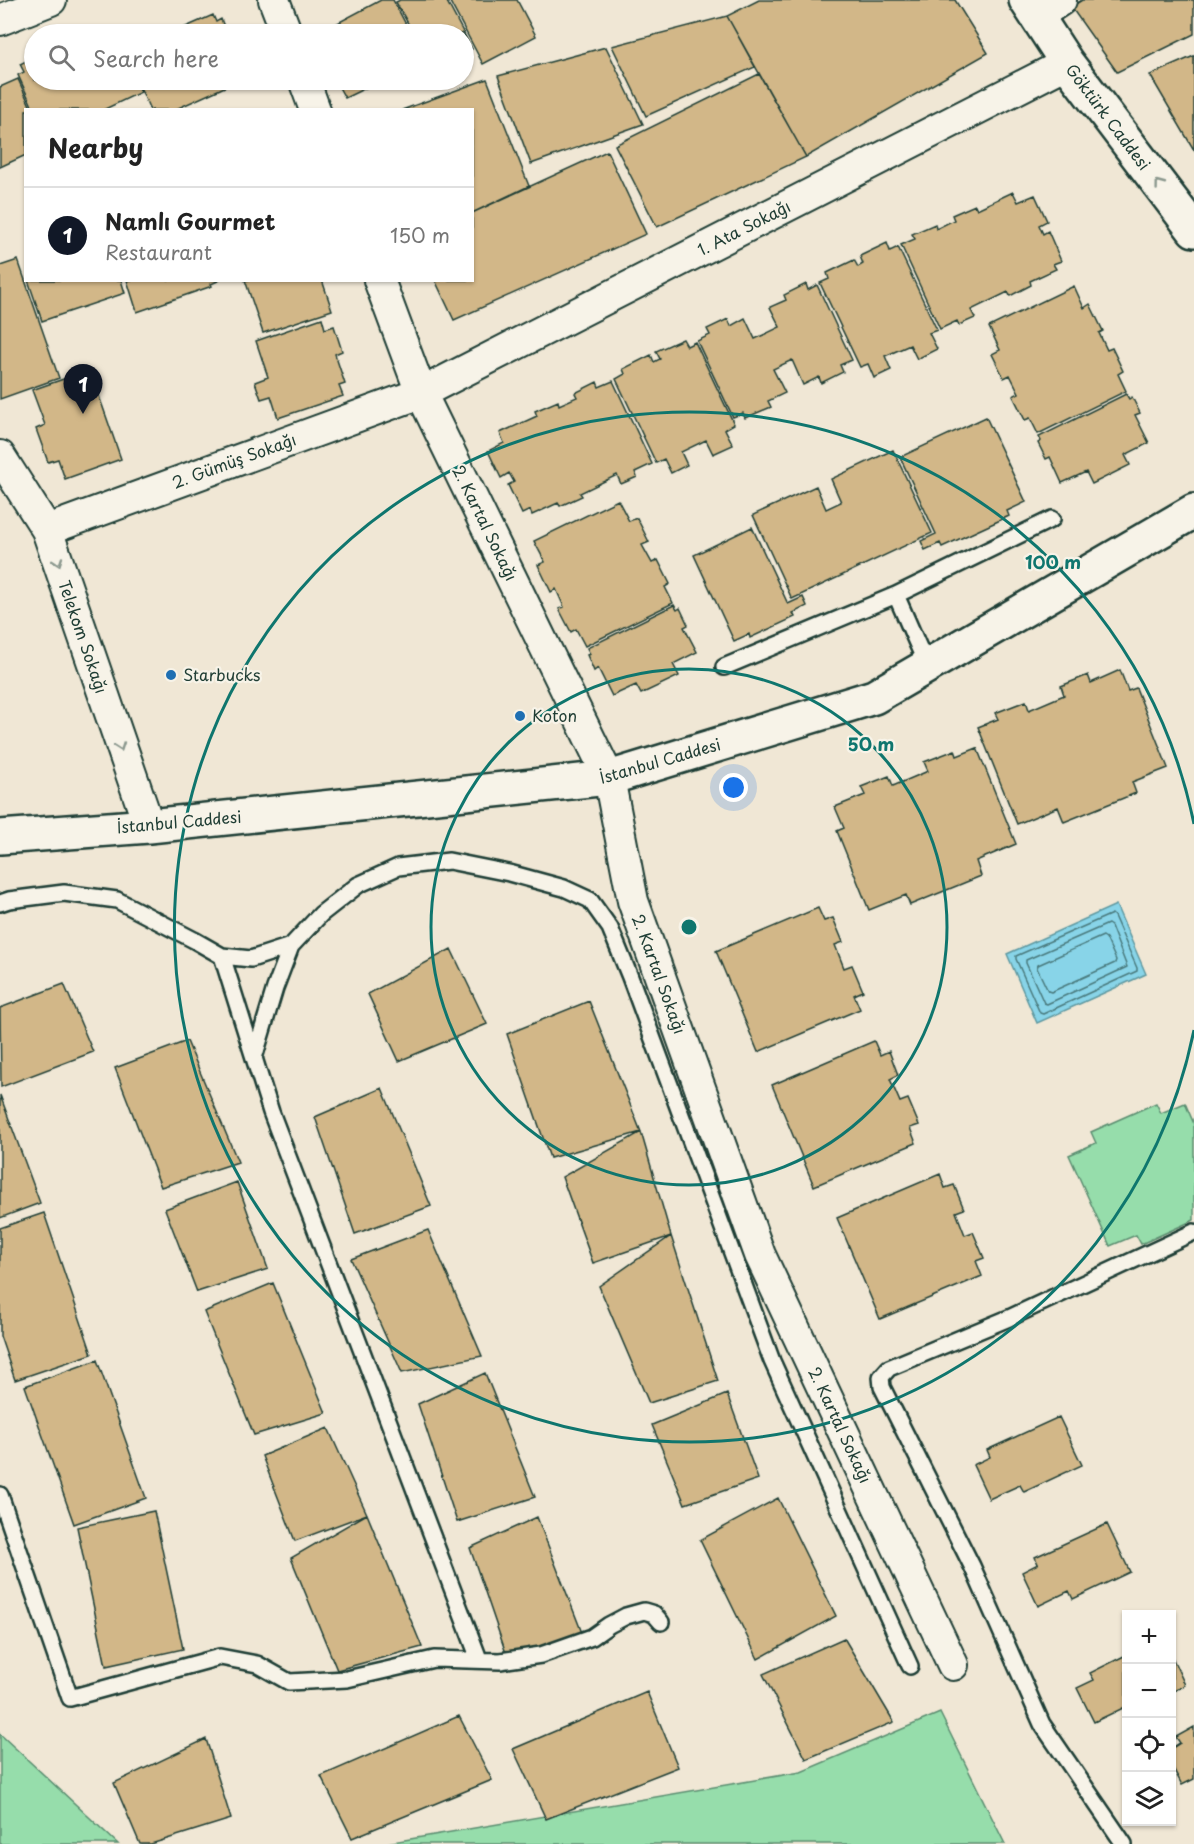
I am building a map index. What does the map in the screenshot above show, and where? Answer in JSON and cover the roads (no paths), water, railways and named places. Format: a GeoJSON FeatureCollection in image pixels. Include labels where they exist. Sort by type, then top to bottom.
{"type":"FeatureCollection","features":[{"type":"Feature","properties":{"kind":"main road","name":"Göktürk Caddesi"},"geometry":{"type":"LineString","coordinates":[[1041,5],[1067,63],[1194,231]]}},
{"type":"Feature","properties":{"kind":"main road","name":"İstanbul Caddesi"},"geometry":{"type":"LineString","coordinates":[[0,837],[149,826],[609,778],[874,697],[1194,511]]}},
{"type":"Feature","properties":{"kind":"street"},"geometry":{"type":"LineString","coordinates":[[0,20],[51,0]]}},
{"type":"Feature","properties":{"kind":"street"},"geometry":{"type":"LineString","coordinates":[[274,0],[283,24]]}},
{"type":"Feature","properties":{"kind":"street","name":"1. Ata Sokağı"},"geometry":{"type":"LineString","coordinates":[[421,393],[1067,63]]}},
{"type":"Feature","properties":{"kind":"street"},"geometry":{"type":"LineString","coordinates":[[308,90],[314,108]]}},
{"type":"Feature","properties":{"kind":"street","name":"2. Kartal Sokağı"},"geometry":{"type":"LineString","coordinates":[[380,282],[421,393],[609,778],[633,901],[760,1254],[953,1665]]}},
{"type":"Feature","properties":{"kind":"street","name":"2. Gümüş Sokağı"},"geometry":{"type":"LineString","coordinates":[[47,530],[421,393]]}},
{"type":"Feature","properties":{"kind":"street","name":"Telekom Sokağı"},"geometry":{"type":"LineString","coordinates":[[0,456],[47,530],[149,826]]}},
{"type":"Feature","properties":{"kind":"lane"},"geometry":{"type":"LineString","coordinates":[[724,666],[896,595],[1052,519]]}},
{"type":"Feature","properties":{"kind":"lane"},"geometry":{"type":"LineString","coordinates":[[896,595],[927,666]]}},
{"type":"Feature","properties":{"kind":"lane"},"geometry":{"type":"LineString","coordinates":[[254,1058],[275,988],[291,946],[321,914],[358,885],[398,867],[449,861],[564,888],[591,900],[610,928],[630,977],[772,1361],[910,1666]]}},
{"type":"Feature","properties":{"kind":"lane"},"geometry":{"type":"LineString","coordinates":[[0,903],[64,893],[117,900],[222,956],[251,959],[291,946]]}},
{"type":"Feature","properties":{"kind":"lane"},"geometry":{"type":"LineString","coordinates":[[222,956],[271,1112],[479,1659]]}},
{"type":"Feature","properties":{"kind":"lane"},"geometry":{"type":"LineString","coordinates":[[1124,1844],[1042,1724],[972,1566],[882,1387],[881,1377],[890,1368],[1009,1318],[1194,1232]]}},
{"type":"Feature","properties":{"kind":"lane"},"geometry":{"type":"LineString","coordinates":[[0,1496],[70,1698],[220,1657],[257,1664],[289,1682],[347,1679],[434,1659],[500,1661],[541,1655],[592,1637],[626,1616],[644,1611],[654,1614],[661,1622]]}},
{"type":"Feature","properties":{"kind":"water"},"geometry":{"type":"Polygon","coordinates":[[[1116,905],[1146,974],[1037,1023],[1007,954],[1116,905]]]}},
{"type":"Feature","properties":{"kind":"place","name":"Namlı Gourmet"},"geometry":{"type":"Point","coordinates":[83,414]}},
{"type":"Feature","properties":{"kind":"place","name":"Starbucks"},"geometry":{"type":"Point","coordinates":[171,675]}},
{"type":"Feature","properties":{"kind":"place","name":"Koton"},"geometry":{"type":"Point","coordinates":[520,716]}}]}
